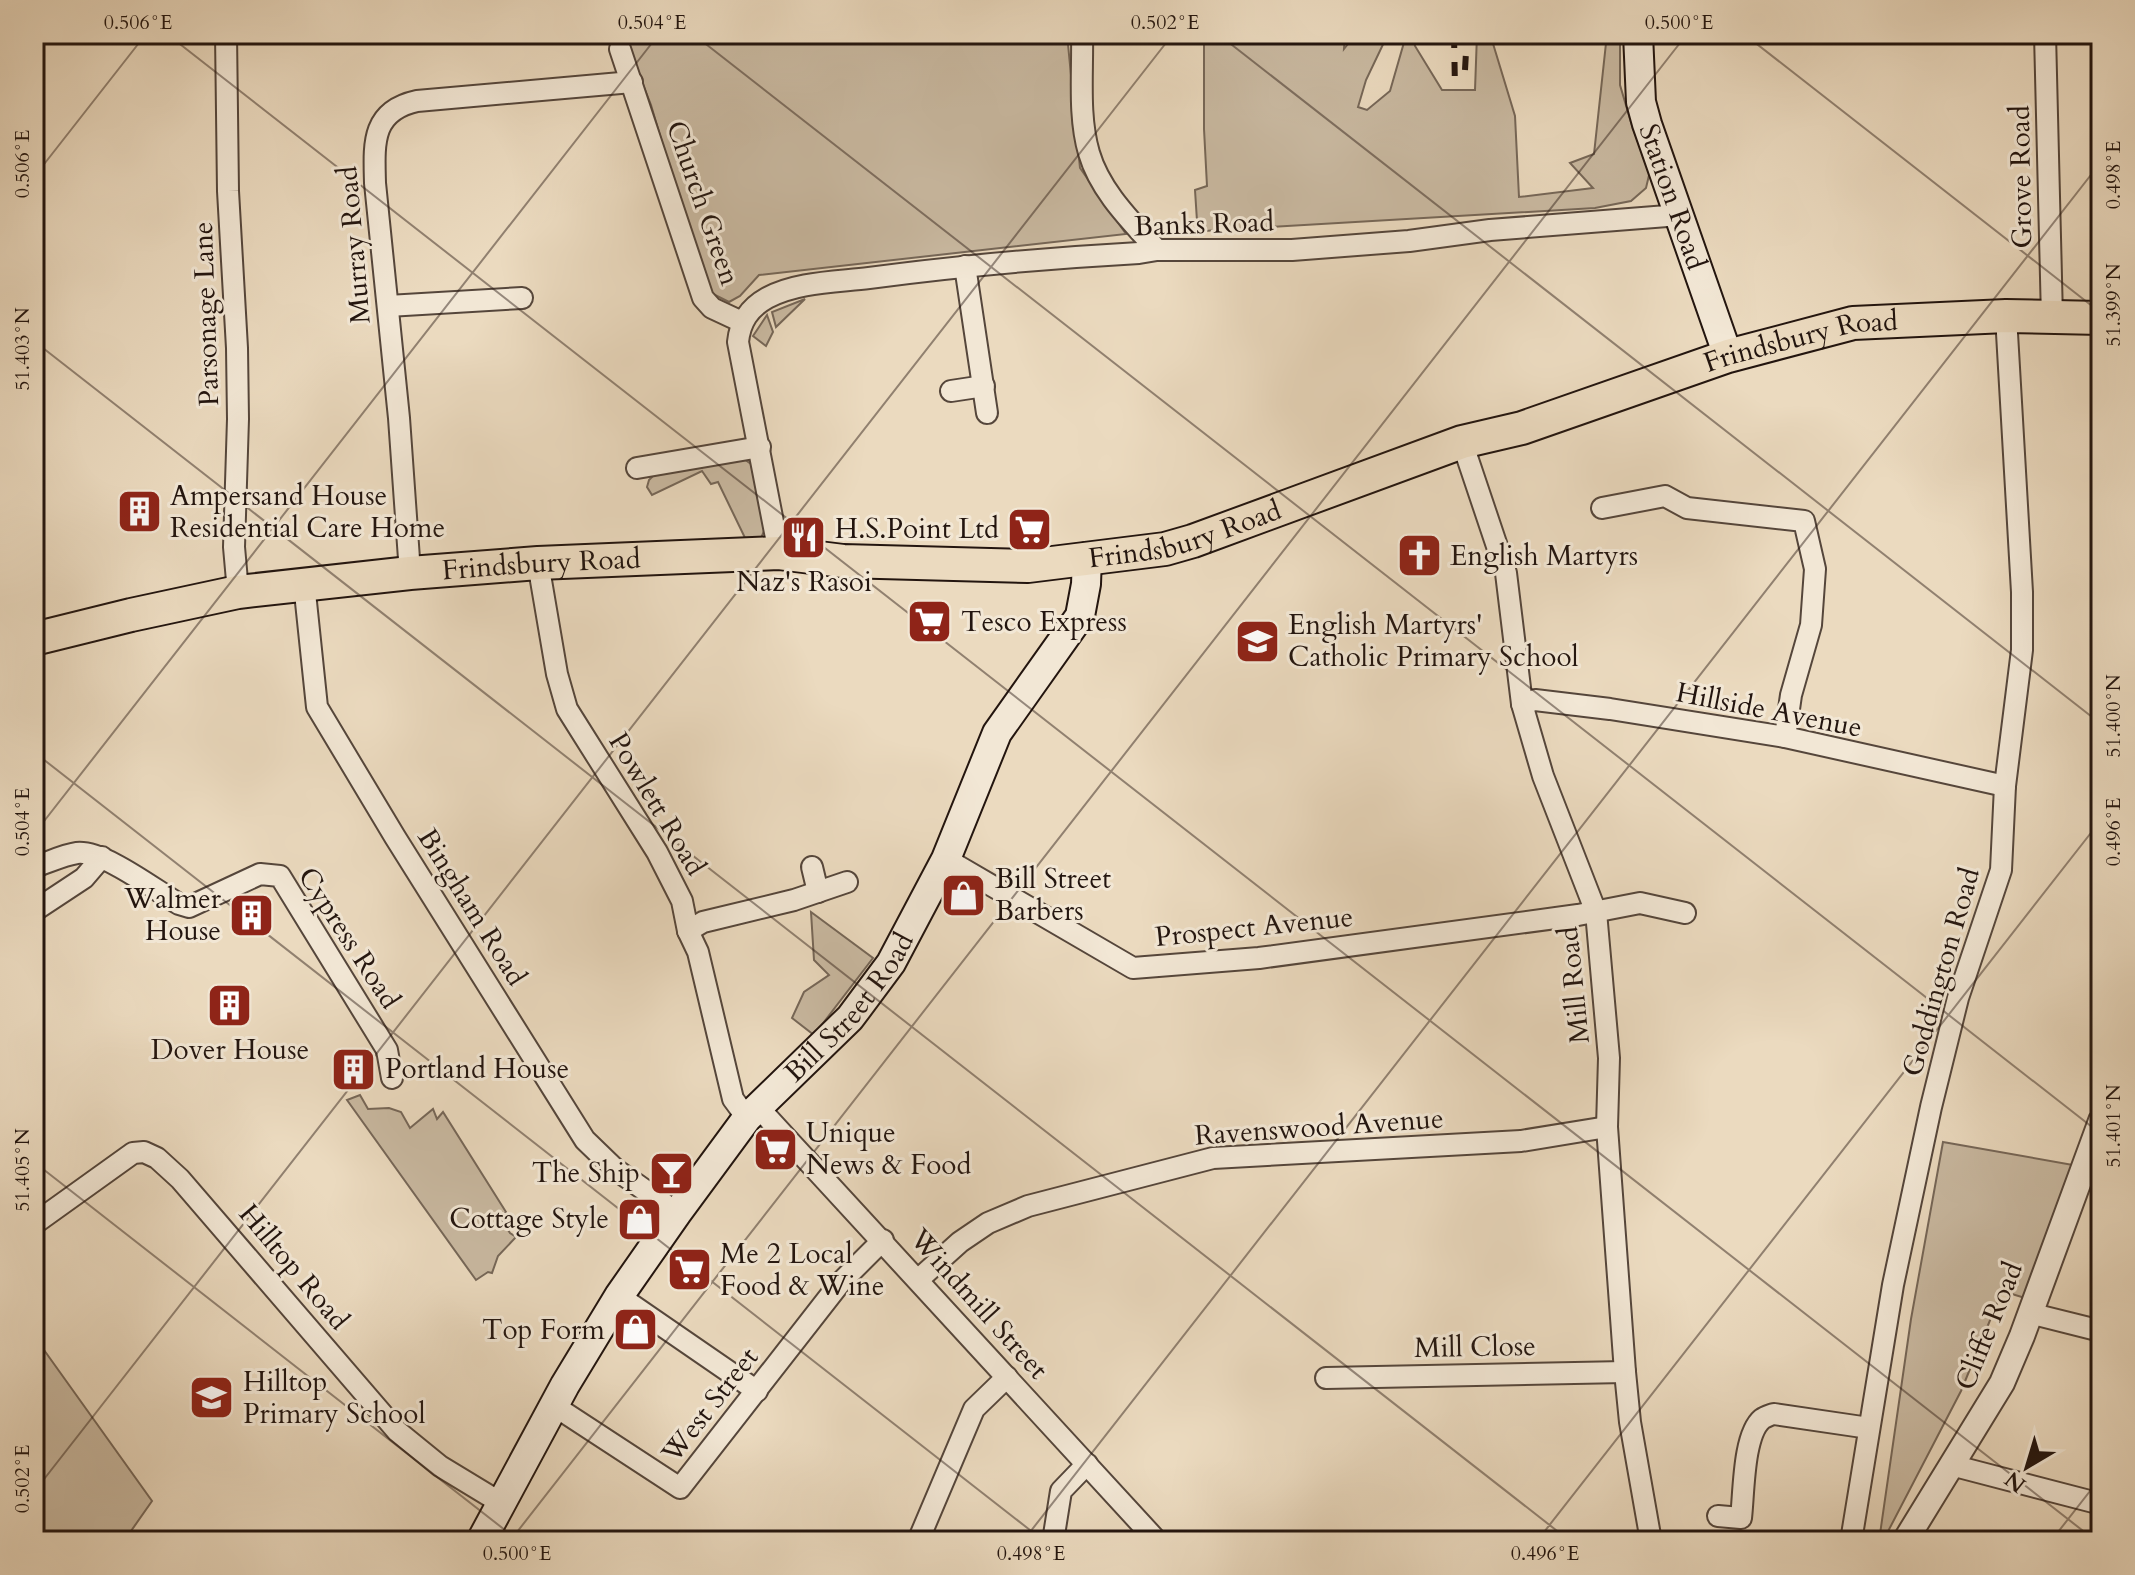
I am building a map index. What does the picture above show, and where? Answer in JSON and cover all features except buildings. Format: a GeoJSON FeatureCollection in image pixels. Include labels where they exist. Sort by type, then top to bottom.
{"type":"FeatureCollection","features":[{"type":"Feature","properties":{"kind":"main road","name":"Station Road"},"geometry":{"type":"LineString","coordinates":[[1638,34],[1641,102],[1728,356]]}},
{"type":"Feature","properties":{"kind":"main road","name":"Frindsbury Road"},"geometry":{"type":"LineString","coordinates":[[34,639],[238,592],[410,573],[538,563],[779,553],[843,561],[1028,566],[1165,549],[1462,442],[1522,428],[1728,356],[1853,323],[2006,316],[2101,318]]}},
{"type":"Feature","properties":{"kind":"main road","name":"Bill Street Road"},"geometry":{"type":"LineString","coordinates":[[481,1541],[549,1413],[619,1296],[677,1213],[752,1112],[850,1018],[891,963],[946,859],[997,733],[1081,614],[1087,582],[1087,557]]}},
{"type":"Feature","properties":{"kind":"street","name":"Parsonage Lane"},"geometry":{"type":"LineString","coordinates":[[226,34],[228,191],[237,348],[234,547],[238,592]]}},
{"type":"Feature","properties":{"kind":"street"},"geometry":{"type":"LineString","coordinates":[[1082,34],[1088,151],[1108,193],[1157,250]]}},
{"type":"Feature","properties":{"kind":"street","name":"Grove Road"},"geometry":{"type":"LineString","coordinates":[[2045,34],[2052,318]]}},
{"type":"Feature","properties":{"kind":"street","name":"Church Green"},"geometry":{"type":"LineString","coordinates":[[617,42],[703,298],[712,308],[742,322],[738,339],[740,358],[779,553]]}},
{"type":"Feature","properties":{"kind":"street","name":"Murray Road"},"geometry":{"type":"LineString","coordinates":[[410,573],[374,144],[384,118],[394,109],[417,101],[633,85]]}},
{"type":"Feature","properties":{"kind":"street","name":"Banks Road"},"geometry":{"type":"LineString","coordinates":[[742,322],[755,306],[785,290],[965,266],[1157,250],[1292,250],[1680,215]]}},
{"type":"Feature","properties":{"kind":"street"},"geometry":{"type":"LineString","coordinates":[[965,266],[987,413]]}},
{"type":"Feature","properties":{"kind":"street"},"geometry":{"type":"LineString","coordinates":[[388,306],[522,298]]}},
{"type":"Feature","properties":{"kind":"street","name":"Goddington Road"},"geometry":{"type":"LineString","coordinates":[[1851,1541],[1893,1285],[1931,1107],[1958,998],[2001,870],[2005,786],[2022,650],[2022,592],[2006,316]]}},
{"type":"Feature","properties":{"kind":"street"},"geometry":{"type":"LineString","coordinates":[[951,391],[984,386]]}},
{"type":"Feature","properties":{"kind":"street","name":"Mill Road"},"geometry":{"type":"LineString","coordinates":[[1462,442],[1506,573],[1522,704],[1543,776],[1596,912],[1609,1058],[1607,1127],[1625,1372],[1630,1422],[1651,1541]]}},
{"type":"Feature","properties":{"kind":"street"},"geometry":{"type":"LineString","coordinates":[[637,468],[760,447]]}},
{"type":"Feature","properties":{"kind":"street"},"geometry":{"type":"LineString","coordinates":[[1602,508],[1665,496],[1687,508],[1804,521],[1815,569],[1811,625],[1791,695],[1785,737]]}},
{"type":"Feature","properties":{"kind":"street","name":"Powlett Road"},"geometry":{"type":"LineString","coordinates":[[538,563],[557,674],[567,709],[657,852],[682,901],[688,931],[698,952],[733,1099],[752,1112]]}},
{"type":"Feature","properties":{"kind":"street","name":"Bingham Road"},"geometry":{"type":"LineString","coordinates":[[304,583],[317,707],[585,1140],[615,1169],[677,1213]]}},
{"type":"Feature","properties":{"kind":"street","name":"Hillside Avenue"},"geometry":{"type":"LineString","coordinates":[[1522,704],[1535,700],[1610,709],[1785,737],[2005,786]]}},
{"type":"Feature","properties":{"kind":"street"},"geometry":{"type":"LineString","coordinates":[[34,867],[76,853],[102,857]]}},
{"type":"Feature","properties":{"kind":"street"},"geometry":{"type":"LineString","coordinates":[[34,911],[84,878],[102,857]]}},
{"type":"Feature","properties":{"kind":"street","name":"Cypress Road"},"geometry":{"type":"LineString","coordinates":[[102,857],[189,907],[260,874],[280,876],[387,1050],[392,1078]]}},
{"type":"Feature","properties":{"kind":"street","name":"Prospect Avenue"},"geometry":{"type":"LineString","coordinates":[[946,859],[1133,968],[1259,958],[1596,912],[1640,903],[1685,913]]}},
{"type":"Feature","properties":{"kind":"street"},"geometry":{"type":"LineString","coordinates":[[812,867],[818,892]]}},
{"type":"Feature","properties":{"kind":"street"},"geometry":{"type":"LineString","coordinates":[[688,931],[703,922],[847,882]]}},
{"type":"Feature","properties":{"kind":"street","name":"Windmill Street"},"geometry":{"type":"LineString","coordinates":[[752,1112],[883,1240],[1157,1541]]}},
{"type":"Feature","properties":{"kind":"street","name":"Cliffe Road"},"geometry":{"type":"LineString","coordinates":[[1905,1541],[1995,1396],[2093,1160],[2101,1121]]}},
{"type":"Feature","properties":{"kind":"street","name":"Ravenswood Avenue"},"geometry":{"type":"LineString","coordinates":[[919,1279],[969,1235],[1028,1206],[1213,1158],[1521,1141],[1607,1127]]}},
{"type":"Feature","properties":{"kind":"street","name":"Hilltop Road"},"geometry":{"type":"LineString","coordinates":[[34,1224],[133,1153],[144,1152],[157,1158],[216,1218],[383,1418],[440,1466],[501,1503]]}},
{"type":"Feature","properties":{"kind":"street","name":"West Street"},"geometry":{"type":"LineString","coordinates":[[549,1413],[679,1489],[840,1283],[883,1240]]}},
{"type":"Feature","properties":{"kind":"street"},"geometry":{"type":"LineString","coordinates":[[619,1296],[757,1391]]}},
{"type":"Feature","properties":{"kind":"street"},"geometry":{"type":"LineString","coordinates":[[2029,1313],[2101,1331]]}},
{"type":"Feature","properties":{"kind":"street","name":"Mill Close"},"geometry":{"type":"LineString","coordinates":[[1326,1378],[1625,1372]]}},
{"type":"Feature","properties":{"kind":"street"},"geometry":{"type":"LineString","coordinates":[[918,1541],[974,1409],[1007,1377]]}},
{"type":"Feature","properties":{"kind":"street"},"geometry":{"type":"LineString","coordinates":[[1718,1516],[1741,1518],[1748,1446],[1762,1418],[1774,1414],[1869,1428]]}},
{"type":"Feature","properties":{"kind":"street"},"geometry":{"type":"LineString","coordinates":[[1053,1541],[1062,1488],[1087,1464]]}},
{"type":"Feature","properties":{"kind":"street"},"geometry":{"type":"LineString","coordinates":[[1951,1465],[2101,1504]]}},
{"type":"Feature","properties":{"kind":"shaded area"},"geometry":{"type":"Polygon","coordinates":[[[623,34],[1067,34],[1080,168],[1126,234],[759,275],[740,296],[729,302],[709,292],[699,268],[651,105],[623,34]]]}},
{"type":"Feature","properties":{"kind":"shaded area"},"geometry":{"type":"Polygon","coordinates":[[[1204,34],[1345,34],[1344,49],[1356,34],[1388,34],[1366,80],[1358,107],[1367,110],[1390,91],[1405,39],[1414,41],[1442,90],[1475,90],[1477,34],[1491,37],[1515,116],[1519,197],[1593,188],[1570,163],[1594,154],[1607,34],[1620,34],[1620,85],[1650,171],[1646,188],[1631,201],[1595,208],[1204,231],[1197,221],[1195,190],[1207,186],[1204,34]]]}},
{"type":"Feature","properties":{"kind":"shaded area"},"geometry":{"type":"Polygon","coordinates":[[[805,299],[776,327],[772,312],[805,299]]]}},
{"type":"Feature","properties":{"kind":"shaded area"},"geometry":{"type":"Polygon","coordinates":[[[767,315],[773,332],[766,346],[753,336],[767,315]]]}},
{"type":"Feature","properties":{"kind":"shaded area"},"geometry":{"type":"Polygon","coordinates":[[[744,459],[751,464],[765,529],[761,538],[747,542],[718,482],[711,484],[702,471],[652,495],[647,487],[656,473],[744,459]]]}},
{"type":"Feature","properties":{"kind":"shaded area"},"geometry":{"type":"Polygon","coordinates":[[[811,912],[873,958],[814,1035],[792,1018],[804,992],[829,975],[814,960],[811,912]]]}},
{"type":"Feature","properties":{"kind":"shaded area"},"geometry":{"type":"Polygon","coordinates":[[[360,1095],[368,1109],[389,1108],[401,1112],[410,1128],[433,1109],[437,1119],[443,1112],[506,1212],[500,1217],[516,1237],[498,1256],[492,1273],[488,1272],[476,1280],[347,1100],[360,1095]]]}},
{"type":"Feature","properties":{"kind":"shaded area"},"geometry":{"type":"Polygon","coordinates":[[[1943,1142],[2073,1165],[2025,1298],[2002,1291],[1961,1391],[1883,1541],[1879,1541],[1911,1319],[1943,1142]]]}},
{"type":"Feature","properties":{"kind":"shaded area"},"geometry":{"type":"Polygon","coordinates":[[[34,1336],[152,1501],[124,1541],[34,1541],[34,1336]]]}},
{"type":"Feature","properties":{"kind":"railway"},"geometry":{"type":"LineString","coordinates":[[1454,34],[1455,90]]}},
{"type":"Feature","properties":{"kind":"railway"},"geometry":{"type":"LineString","coordinates":[[1465,70],[1467,34]]}},
{"type":"Feature","properties":{"kind":"place","name":"Ampersand House Residential Care Home"},"geometry":{"type":"Point","coordinates":[139,512]}},
{"type":"Feature","properties":{"kind":"place","name":"H.S.Point Ltd"},"geometry":{"type":"Point","coordinates":[1030,529]}},
{"type":"Feature","properties":{"kind":"place","name":"Naz's Rasoi"},"geometry":{"type":"Point","coordinates":[804,538]}},
{"type":"Feature","properties":{"kind":"place","name":"English Martyrs"},"geometry":{"type":"Point","coordinates":[1419,556]}},
{"type":"Feature","properties":{"kind":"place","name":"Tesco Express"},"geometry":{"type":"Point","coordinates":[930,622]}},
{"type":"Feature","properties":{"kind":"place","name":"English Martyrs' Catholic Primary School"},"geometry":{"type":"Point","coordinates":[1257,641]}},
{"type":"Feature","properties":{"kind":"place","name":"Bill Street Barbers"},"geometry":{"type":"Point","coordinates":[964,895]}},
{"type":"Feature","properties":{"kind":"place","name":"Walmer House"},"geometry":{"type":"Point","coordinates":[252,915]}},
{"type":"Feature","properties":{"kind":"place","name":"Dover House"},"geometry":{"type":"Point","coordinates":[230,1005]}},
{"type":"Feature","properties":{"kind":"place","name":"Portland House"},"geometry":{"type":"Point","coordinates":[354,1069]}},
{"type":"Feature","properties":{"kind":"place","name":"Unique News & Food"},"geometry":{"type":"Point","coordinates":[775,1149]}},
{"type":"Feature","properties":{"kind":"place","name":"The Ship"},"geometry":{"type":"Point","coordinates":[671,1173]}},
{"type":"Feature","properties":{"kind":"place","name":"Cottage Style"},"geometry":{"type":"Point","coordinates":[640,1219]}},
{"type":"Feature","properties":{"kind":"place","name":"Me 2 Local Food & Wine"},"geometry":{"type":"Point","coordinates":[689,1270]}},
{"type":"Feature","properties":{"kind":"place","name":"Top Form"},"geometry":{"type":"Point","coordinates":[636,1330]}},
{"type":"Feature","properties":{"kind":"place","name":"Hilltop Primary School"},"geometry":{"type":"Point","coordinates":[212,1398]}}]}
